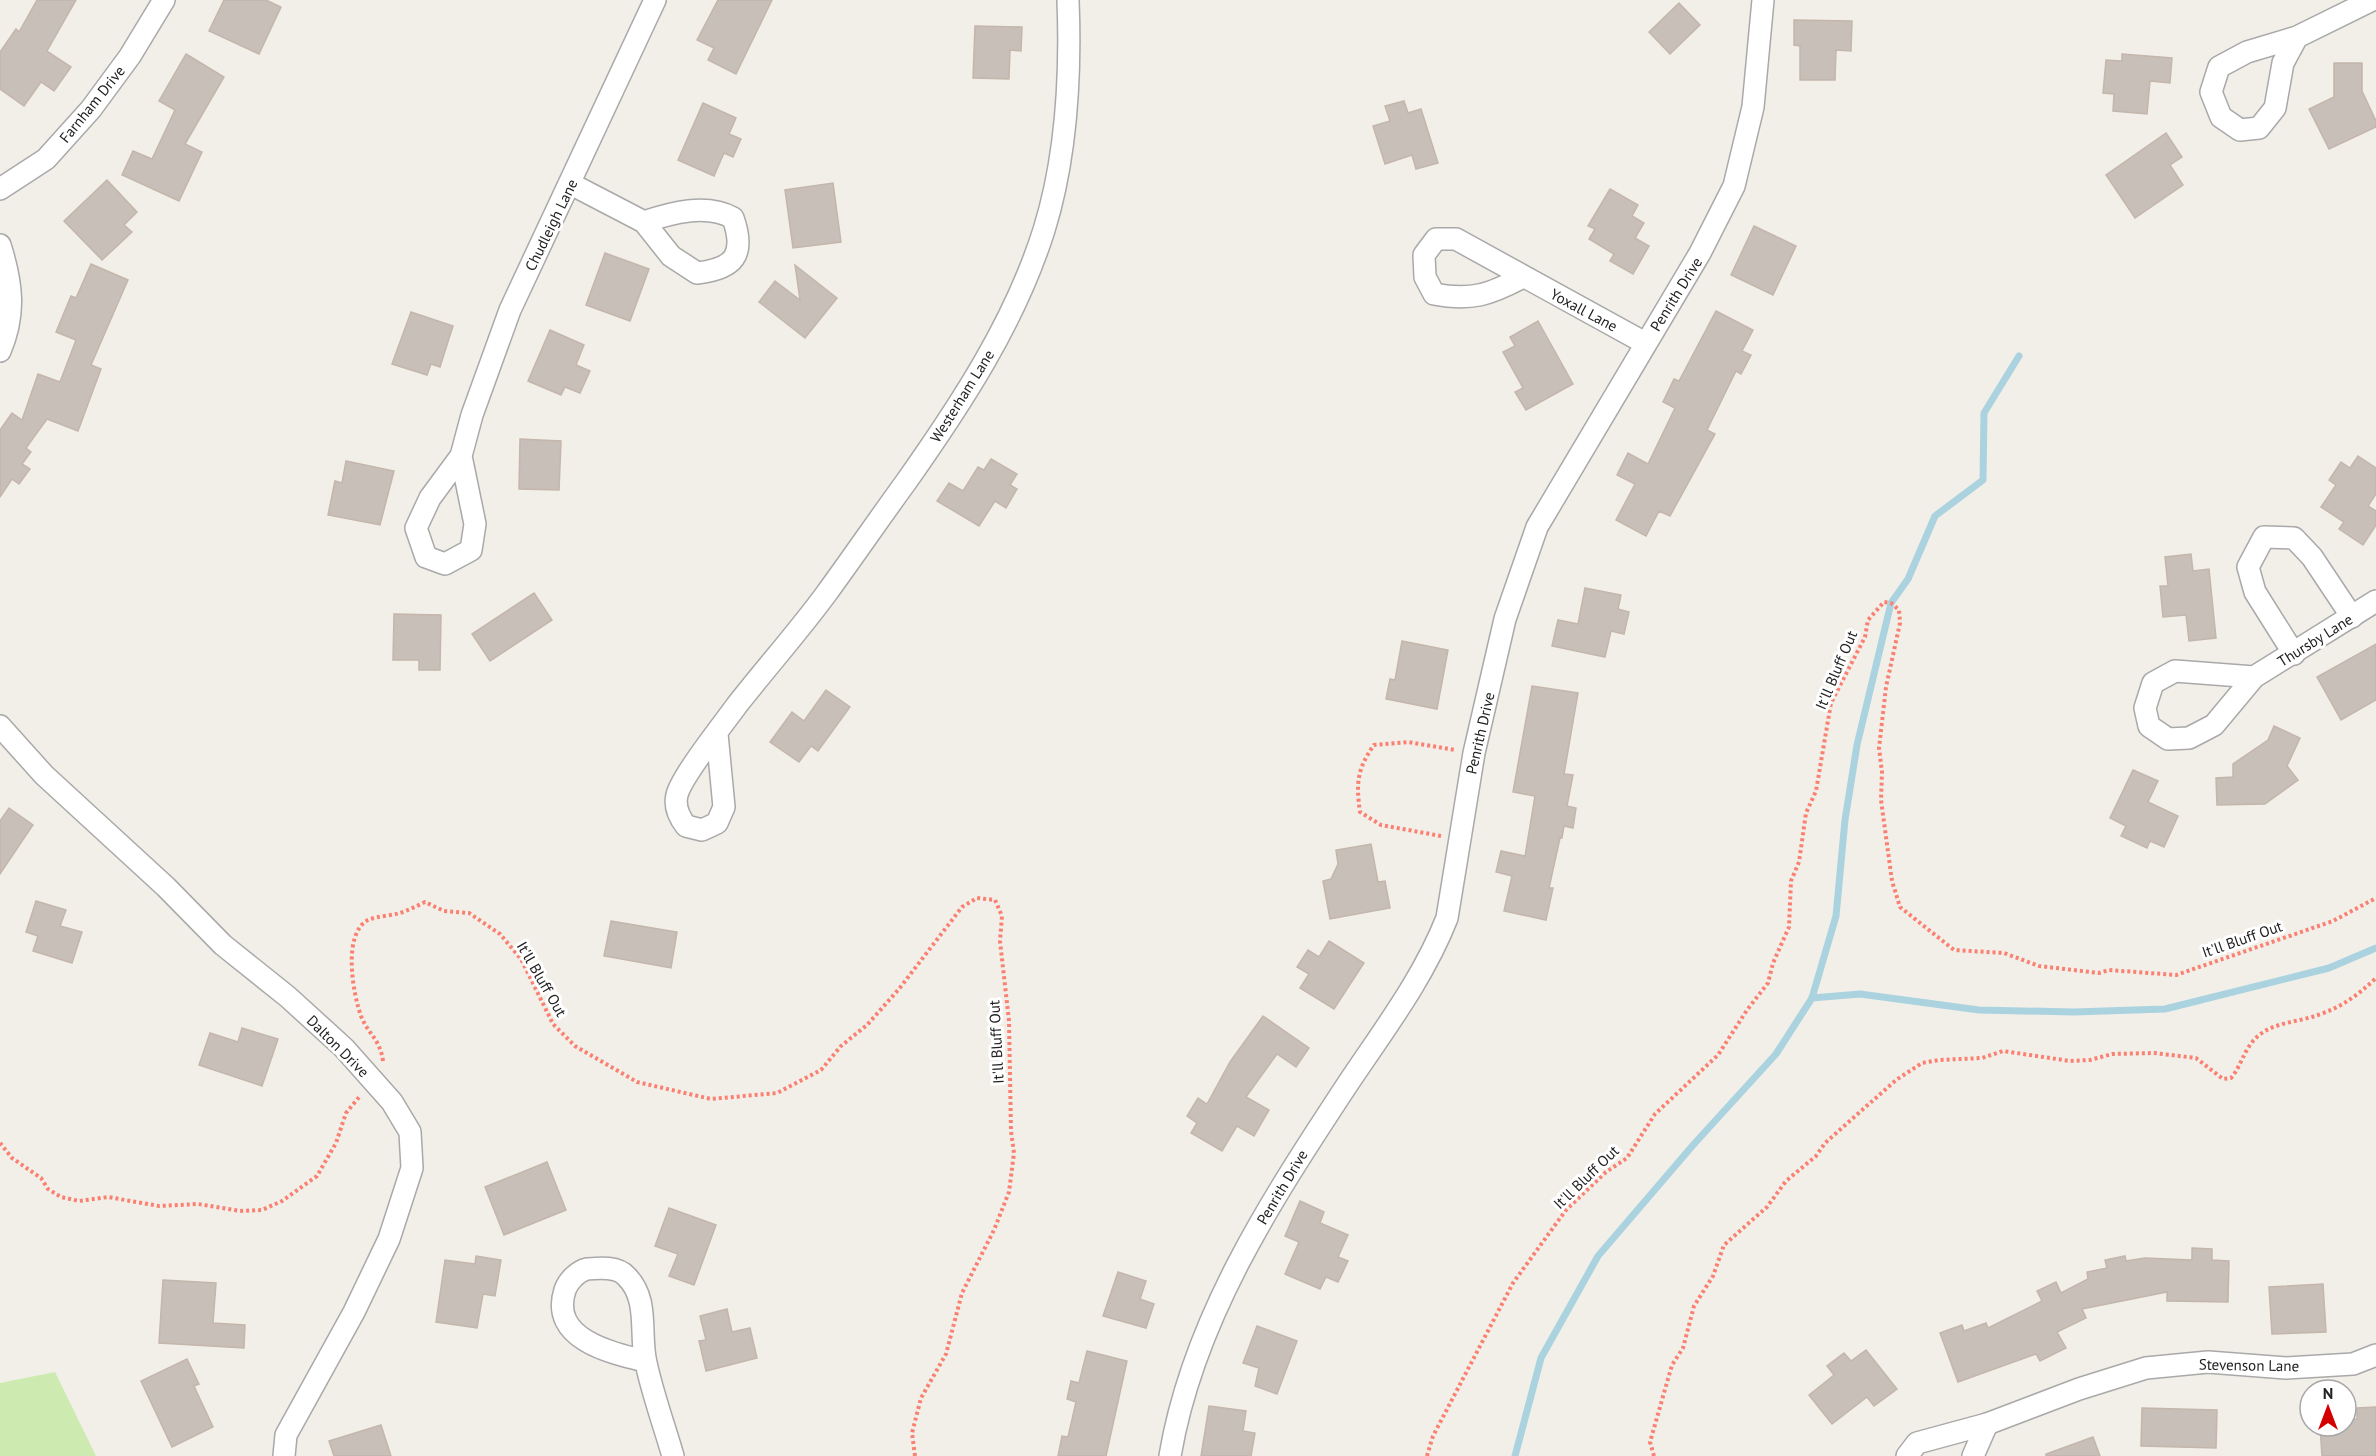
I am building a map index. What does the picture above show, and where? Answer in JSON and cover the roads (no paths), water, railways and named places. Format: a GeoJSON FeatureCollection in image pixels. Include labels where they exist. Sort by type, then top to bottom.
{"type":"FeatureCollection","features":[{"type":"Feature","properties":{"kind":"street","name":"Farnham Drive"},"geometry":{"type":"LineString","coordinates":[[0,189],[46,159],[91,109],[130,56],[164,0]]}},
{"type":"Feature","properties":{"kind":"street","name":"Chudleigh Lane"},"geometry":{"type":"LineString","coordinates":[[460,456],[472,415],[510,310],[571,184],[655,0]]}},
{"type":"Feature","properties":{"kind":"street","name":"Westerham Lane"},"geometry":{"type":"LineString","coordinates":[[717,734],[825,595],[922,459],[971,385],[1013,308],[1044,230],[1062,149],[1069,70],[1068,0]]}},
{"type":"Feature","properties":{"kind":"street","name":"Penrith Drive"},"geometry":{"type":"LineString","coordinates":[[1170,1456],[1190,1374],[1224,1293],[1267,1210],[1415,983],[1439,938],[1447,918],[1474,753],[1505,619],[1537,527],[1700,253],[1734,186],[1753,107],[1763,0]]}},
{"type":"Feature","properties":{"kind":"street"},"geometry":{"type":"LineString","coordinates":[[2297,37],[2283,63],[2275,108],[2259,128],[2240,130],[2221,117],[2211,92],[2219,67],[2247,52],[2297,37],[2372,0]]}},
{"type":"Feature","properties":{"kind":"street"},"geometry":{"type":"LineString","coordinates":[[571,184],[644,222]]}},
{"type":"Feature","properties":{"kind":"street"},"geometry":{"type":"LineString","coordinates":[[0,245],[11,282],[10,328],[0,351]]}},
{"type":"Feature","properties":{"kind":"street","name":"Yoxall Lane"},"geometry":{"type":"LineString","coordinates":[[1523,277],[1645,343]]}},
{"type":"Feature","properties":{"kind":"street"},"geometry":{"type":"LineString","coordinates":[[2294,654],[2255,592],[2248,567],[2264,537],[2294,538],[2312,557],[2352,617]]}},
{"type":"Feature","properties":{"kind":"street","name":"Thursby Lane"},"geometry":{"type":"LineString","coordinates":[[2254,678],[2175,671],[2152,683],[2145,708],[2149,726],[2168,739],[2189,738],[2214,725],[2254,678],[2376,601]]}},
{"type":"Feature","properties":{"kind":"street","name":"Dalton Drive"},"geometry":{"type":"LineString","coordinates":[[0,726],[44,775],[166,887],[223,945],[288,997],[344,1048],[392,1102],[410,1132],[412,1168],[389,1239],[354,1312],[286,1435],[284,1456]]}},
{"type":"Feature","properties":{"kind":"street"},"geometry":{"type":"LineString","coordinates":[[645,1361],[598,1349],[570,1327],[561,1302],[567,1283],[582,1270],[604,1267],[626,1275],[641,1300],[645,1361],[673,1456]]}},
{"type":"Feature","properties":{"kind":"street","name":"Stevenson Lane"},"geometry":{"type":"LineString","coordinates":[[1907,1456],[1917,1443],[1987,1424],[2079,1389],[2146,1368],[2208,1362],[2297,1367],[2353,1364],[2376,1355]]}},
{"type":"Feature","properties":{"kind":"street"},"geometry":{"type":"LineString","coordinates":[[1973,1456],[1987,1424]]}},
{"type":"Feature","properties":{"kind":"waterway"},"geometry":{"type":"LineString","coordinates":[[1515,1456],[1541,1358],[1598,1256],[1694,1144],[1776,1054],[1812,998],[1836,916],[1845,820],[1857,745],[1891,603],[1908,579],[1935,516],[1983,480],[1984,413],[2019,356]]}},
{"type":"Feature","properties":{"kind":"waterway"},"geometry":{"type":"LineString","coordinates":[[1812,998],[1860,994],[1979,1010],[2074,1012],[2165,1009],[2329,968],[2376,948]]}}]}
